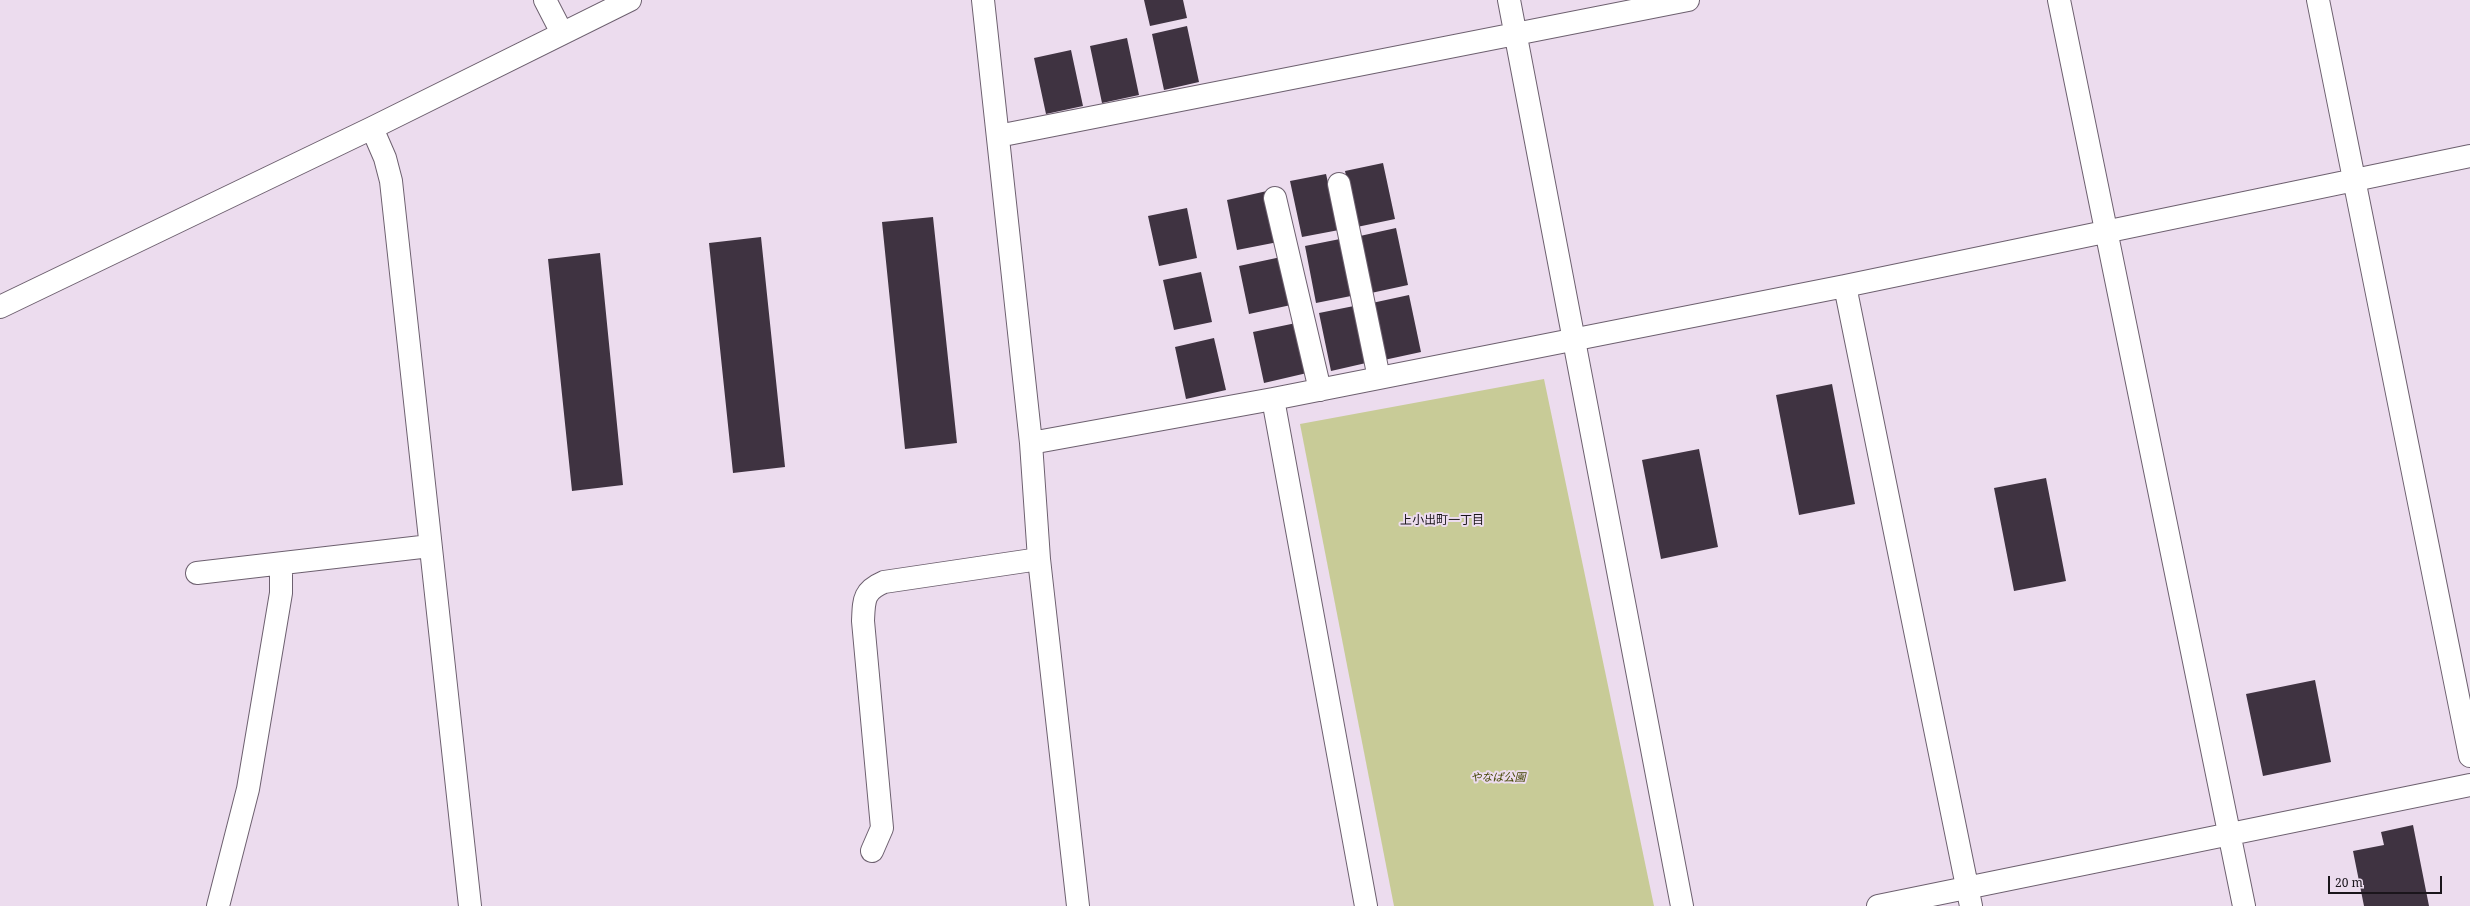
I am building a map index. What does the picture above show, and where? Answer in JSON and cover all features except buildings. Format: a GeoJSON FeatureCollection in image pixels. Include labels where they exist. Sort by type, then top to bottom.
{"type":"FeatureCollection","features":[{"type":"Feature","properties":{"kind":"street"},"geometry":{"type":"LineString","coordinates":[[545,0],[562,33]]}},
{"type":"Feature","properties":{"kind":"street"},"geometry":{"type":"LineString","coordinates":[[0,307],[372,128],[630,0]]}},
{"type":"Feature","properties":{"kind":"street"},"geometry":{"type":"LineString","coordinates":[[983,0],[1031,443],[1039,559],[1078,906]]}},
{"type":"Feature","properties":{"kind":"street"},"geometry":{"type":"LineString","coordinates":[[1509,0],[1682,906]]}},
{"type":"Feature","properties":{"kind":"street"},"geometry":{"type":"LineString","coordinates":[[998,136],[1688,0]]}},
{"type":"Feature","properties":{"kind":"street"},"geometry":{"type":"LineString","coordinates":[[2059,0],[2228,834],[2244,906]]}},
{"type":"Feature","properties":{"kind":"street"},"geometry":{"type":"LineString","coordinates":[[2318,0],[2470,756]]}},
{"type":"Feature","properties":{"kind":"street"},"geometry":{"type":"LineString","coordinates":[[372,128],[385,158],[391,181],[470,906]]}},
{"type":"Feature","properties":{"kind":"street"},"geometry":{"type":"LineString","coordinates":[[1031,443],[1320,390],[1845,286],[2470,156]]}},
{"type":"Feature","properties":{"kind":"street"},"geometry":{"type":"LineString","coordinates":[[1339,184],[1379,378]]}},
{"type":"Feature","properties":{"kind":"street"},"geometry":{"type":"LineString","coordinates":[[1275,198],[1320,390]]}},
{"type":"Feature","properties":{"kind":"street"},"geometry":{"type":"LineString","coordinates":[[1845,286],[1969,896]]}},
{"type":"Feature","properties":{"kind":"street"},"geometry":{"type":"LineString","coordinates":[[1273,399],[1366,906]]}},
{"type":"Feature","properties":{"kind":"street"},"geometry":{"type":"LineString","coordinates":[[197,573],[430,546]]}},
{"type":"Feature","properties":{"kind":"street"},"geometry":{"type":"LineString","coordinates":[[872,851],[882,828],[863,621],[864,600],[871,588],[884,582],[1039,559]]}},
{"type":"Feature","properties":{"kind":"street"},"geometry":{"type":"LineString","coordinates":[[218,906],[248,789],[280,593],[281,564]]}},
{"type":"Feature","properties":{"kind":"street"},"geometry":{"type":"LineString","coordinates":[[1878,906],[1969,896],[2228,834],[2470,785]]}},
{"type":"Feature","properties":{"kind":"green space","name":"やなば公園"},"geometry":{"type":"Polygon","coordinates":[[[1544,379],[1654,906],[1394,906],[1300,424],[1544,379]]]}},
{"type":"Feature","properties":{"kind":"district","name":"上小出町一丁目"},"geometry":{"type":"Point","coordinates":[1442,521]}}]}
